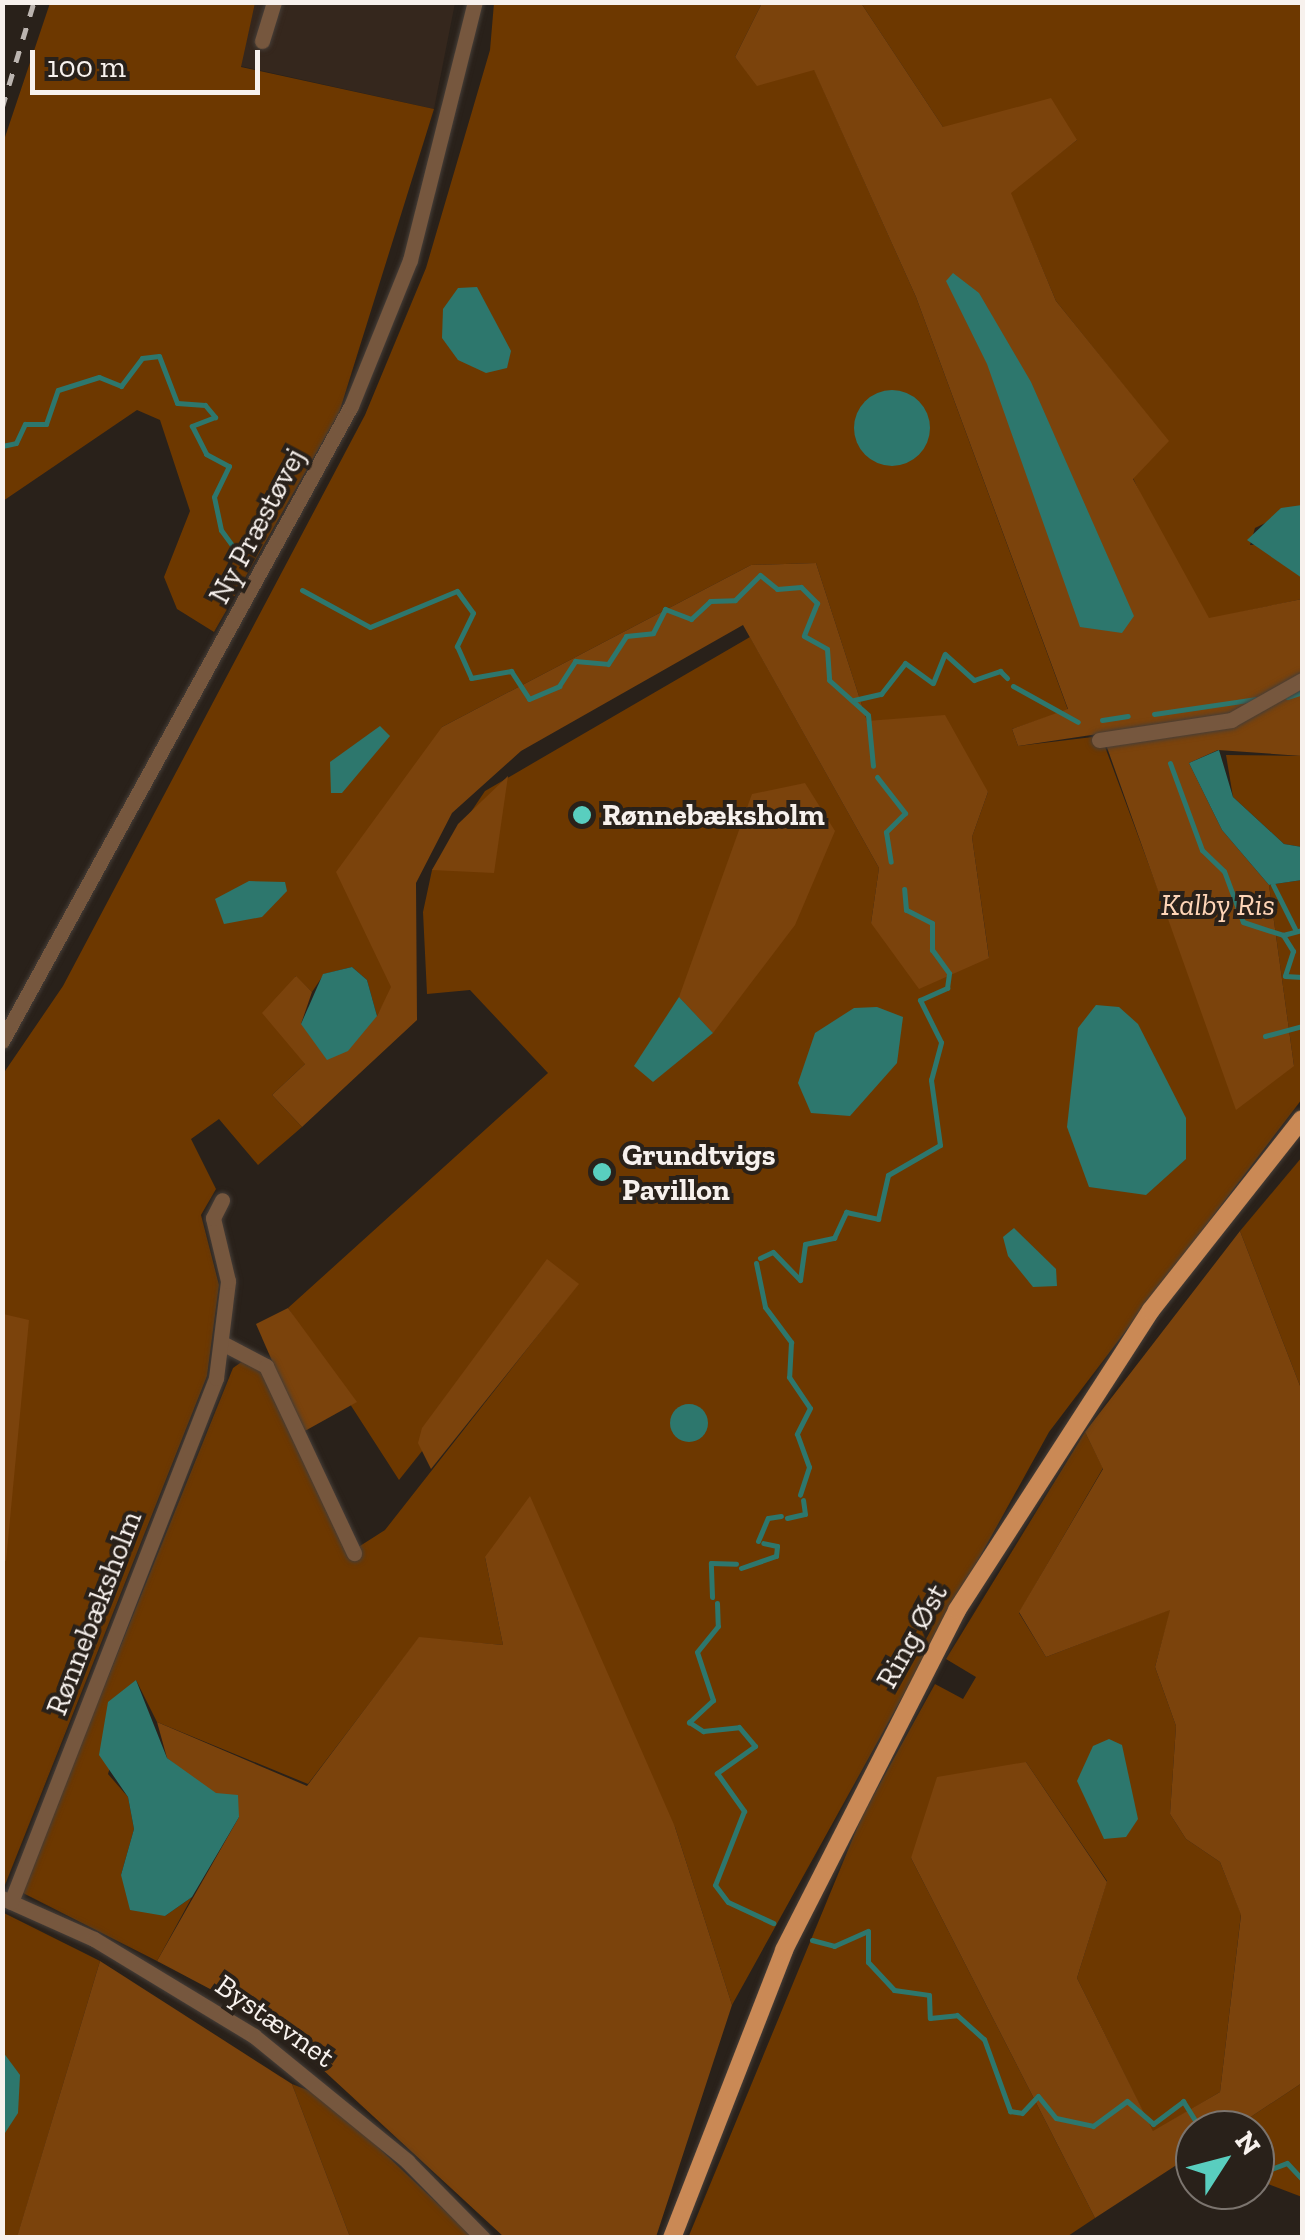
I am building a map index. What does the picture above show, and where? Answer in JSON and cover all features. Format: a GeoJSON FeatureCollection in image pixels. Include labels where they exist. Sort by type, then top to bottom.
{"type":"FeatureCollection","features":[{"type":"Feature","properties":{"kind":"main road","name":"Ring Øst"},"geometry":{"type":"LineString","coordinates":[[672,2238],[784,1950],[957,1610],[1150,1310],[1302,1119]]}},
{"type":"Feature","properties":{"kind":"street"},"geometry":{"type":"LineString","coordinates":[[262,40],[274,2]]}},
{"type":"Feature","properties":{"kind":"street","name":"Ny Præstøvej"},"geometry":{"type":"LineString","coordinates":[[2,1040],[351,406],[410,260],[475,2]]}},
{"type":"Feature","properties":{"kind":"street"},"geometry":{"type":"LineString","coordinates":[[1099,740],[1231,720],[1302,680]]}},
{"type":"Feature","properties":{"kind":"street","name":"Rønnebæksholm"},"geometry":{"type":"LineString","coordinates":[[7,1900],[222,1343],[228,1281],[213,1228],[222,1200]]}},
{"type":"Feature","properties":{"kind":"street"},"geometry":{"type":"LineString","coordinates":[[222,1343],[266,1366],[354,1553]]}},
{"type":"Feature","properties":{"kind":"street","name":"Bystævnet"},"geometry":{"type":"LineString","coordinates":[[7,1900],[254,2036],[408,2161],[483,2238]]}},
{"type":"Feature","properties":{"kind":"shaded area"},"geometry":{"type":"Polygon","coordinates":[[[50,3],[255,3],[241,67],[434,109],[339,413],[214,632],[177,609],[164,577],[190,511],[160,420],[137,410],[3,501],[3,143],[50,3]]]}},
{"type":"Feature","properties":{"kind":"shaded area"},"geometry":{"type":"Polygon","coordinates":[[[255,3],[455,3],[434,109],[240,66],[255,3]]]}},
{"type":"Feature","properties":{"kind":"shaded area"},"geometry":{"type":"Polygon","coordinates":[[[494,3],[762,3],[735,57],[758,85],[814,69],[916,297],[1068,710],[1012,729],[1018,746],[1101,736],[1163,903],[1294,1066],[1269,885],[1302,880],[1302,1099],[1049,1432],[732,2005],[675,1827],[485,1557],[503,1645],[419,1638],[308,1784],[157,1722],[136,1680],[108,1774],[128,1797],[134,1829],[121,1875],[165,1916],[192,1897],[157,1961],[21,1892],[233,1368],[247,1358],[262,1369],[349,1553],[385,1530],[578,1284],[564,1273],[399,1480],[288,1308],[548,1073],[470,990],[427,994],[423,912],[432,870],[485,791],[750,637],[879,868],[871,923],[989,957],[972,837],[988,792],[867,721],[816,563],[751,565],[442,727],[372,943],[392,988],[377,1016],[367,980],[352,967],[324,974],[312,992],[295,976],[305,1064],[272,1095],[302,1127],[258,1165],[219,1119],[191,1139],[216,1189],[201,1215],[219,1285],[207,1376],[3,1890],[3,1074],[63,986],[365,415],[426,268],[490,50],[494,3]]]}},
{"type":"Feature","properties":{"kind":"shaded area"},"geometry":{"type":"Polygon","coordinates":[[[861,3],[1302,3],[1302,505],[1255,528],[1250,545],[1265,544],[1302,578],[1302,599],[1209,619],[1171,562],[1133,478],[1168,441],[1056,301],[1010,192],[1077,140],[943,127],[861,3]]]}},
{"type":"Feature","properties":{"kind":"shaded area"},"geometry":{"type":"Polygon","coordinates":[[[1226,755],[1302,756],[1302,847],[1284,844],[1233,797],[1226,755]]]}},
{"type":"Feature","properties":{"kind":"shaded area"},"geometry":{"type":"Polygon","coordinates":[[[1302,1157],[1302,1391],[1240,1231],[1302,1157]]]}},
{"type":"Feature","properties":{"kind":"shaded area"},"geometry":{"type":"Polygon","coordinates":[[[1085,1432],[1103,1468],[1019,1613],[1046,1657],[1171,1609],[1155,1667],[1176,1726],[1170,1814],[1186,1839],[1220,1862],[1241,1914],[1220,2092],[1190,2110],[1175,2110],[1175,2119],[1153,2132],[1077,1978],[1107,1881],[1026,1762],[911,1858],[1095,2218],[1065,2238],[688,2238],[862,1816],[935,1684],[963,1699],[976,1677],[946,1659],[1085,1432]]]}},
{"type":"Feature","properties":{"kind":"shaded area"},"geometry":{"type":"Polygon","coordinates":[[[2,1912],[100,1961],[17,2238],[2,2237],[2,1912]]]}},
{"type":"Feature","properties":{"kind":"shaded area"},"geometry":{"type":"Polygon","coordinates":[[[1302,2083],[1302,2197],[1275,2187],[1275,2110],[1261,2110],[1302,2083]]]}},
{"type":"Feature","properties":{"kind":"shaded area"},"geometry":{"type":"Polygon","coordinates":[[[292,2084],[325,2097],[473,2237],[350,2237],[292,2084]]]}},
{"type":"Feature","properties":{"kind":"green space"},"geometry":{"type":"Polygon","coordinates":[[[762,3],[861,3],[943,127],[1051,98],[1077,140],[1011,193],[1056,301],[1169,441],[1133,479],[1209,618],[1302,599],[1302,674],[1245,712],[1018,746],[1012,729],[1068,709],[916,297],[814,70],[757,86],[735,57],[762,3]]]}},
{"type":"Feature","properties":{"kind":"green space"},"geometry":{"type":"Polygon","coordinates":[[[816,563],[867,721],[945,715],[988,792],[972,837],[989,958],[919,989],[871,923],[879,868],[743,625],[521,751],[452,813],[416,883],[417,1020],[302,1127],[272,1095],[305,1064],[262,1013],[296,976],[312,992],[301,1024],[377,1016],[391,987],[336,872],[442,727],[751,565],[816,563]]]}},
{"type":"Feature","properties":{"kind":"green space","name":"Kalby Ris"},"geometry":{"type":"Polygon","coordinates":[[[1302,684],[1302,756],[1218,750],[1189,763],[1222,830],[1269,885],[1294,1066],[1236,1110],[1104,739],[1231,724],[1302,684]]]}},
{"type":"Feature","properties":{"kind":"green space"},"geometry":{"type":"Polygon","coordinates":[[[508,776],[494,873],[432,870],[458,824],[508,776]]]}},
{"type":"Feature","properties":{"kind":"green space"},"geometry":{"type":"Polygon","coordinates":[[[805,783],[835,831],[795,925],[713,1033],[679,997],[752,794],[805,783]]]}},
{"type":"Feature","properties":{"kind":"green space"},"geometry":{"type":"Polygon","coordinates":[[[1240,1231],[1302,1391],[1302,2083],[1261,2110],[1189,2110],[1220,2092],[1241,1915],[1220,1862],[1186,1839],[1170,1814],[1176,1726],[1155,1667],[1170,1610],[1046,1657],[1019,1612],[1103,1469],[1085,1432],[1240,1231]]]}},
{"type":"Feature","properties":{"kind":"green space"},"geometry":{"type":"Polygon","coordinates":[[[547,1259],[579,1284],[431,1469],[418,1443],[422,1428],[547,1259]]]}},
{"type":"Feature","properties":{"kind":"green space"},"geometry":{"type":"Polygon","coordinates":[[[288,1308],[357,1402],[303,1432],[256,1324],[288,1308]]]}},
{"type":"Feature","properties":{"kind":"green space"},"geometry":{"type":"Polygon","coordinates":[[[3,1314],[29,1320],[6,1561],[2,1560],[3,1314]]]}},
{"type":"Feature","properties":{"kind":"green space"},"geometry":{"type":"Polygon","coordinates":[[[530,1496],[675,1827],[732,2005],[656,2237],[504,2237],[269,2020],[157,1961],[239,1817],[167,1758],[157,1722],[307,1786],[419,1637],[503,1645],[485,1557],[530,1496]]]}},
{"type":"Feature","properties":{"kind":"green space"},"geometry":{"type":"Polygon","coordinates":[[[1026,1762],[1107,1882],[1077,1978],[1153,2131],[1175,2118],[1175,2166],[1095,2218],[911,1858],[937,1777],[1026,1762]]]}},
{"type":"Feature","properties":{"kind":"green space"},"geometry":{"type":"Polygon","coordinates":[[[100,1961],[292,2084],[350,2237],[17,2237],[100,1961]]]}},
{"type":"Feature","properties":{"kind":"water"},"geometry":{"type":"Polygon","coordinates":[[[953,273],[979,293],[1031,382],[1134,616],[1122,633],[1080,627],[987,364],[946,281],[953,273]]]}},
{"type":"Feature","properties":{"kind":"water"},"geometry":{"type":"Polygon","coordinates":[[[477,287],[511,351],[507,368],[486,373],[458,360],[442,338],[443,309],[458,288],[477,287]]]}},
{"type":"Feature","properties":{"kind":"water"},"geometry":{"type":"Polygon","coordinates":[[[892,390],[919,401],[930,428],[919,455],[892,466],[865,455],[854,428],[865,401],[892,390]]]}},
{"type":"Feature","properties":{"kind":"water"},"geometry":{"type":"Polygon","coordinates":[[[1302,505],[1302,578],[1247,540],[1281,508],[1302,505]]]}},
{"type":"Feature","properties":{"kind":"water"},"geometry":{"type":"Polygon","coordinates":[[[380,726],[390,736],[342,793],[331,793],[330,762],[380,726]]]}},
{"type":"Feature","properties":{"kind":"water"},"geometry":{"type":"Polygon","coordinates":[[[1219,750],[1233,797],[1284,844],[1302,847],[1302,880],[1269,885],[1222,830],[1189,763],[1219,750]]]}},
{"type":"Feature","properties":{"kind":"water"},"geometry":{"type":"Polygon","coordinates":[[[249,881],[285,882],[287,891],[262,917],[224,924],[215,899],[249,881]]]}},
{"type":"Feature","properties":{"kind":"water"},"geometry":{"type":"Polygon","coordinates":[[[352,967],[367,980],[377,1016],[348,1051],[327,1060],[301,1024],[323,974],[352,967]]]}},
{"type":"Feature","properties":{"kind":"water"},"geometry":{"type":"Polygon","coordinates":[[[679,997],[713,1033],[653,1082],[634,1066],[679,997]]]}},
{"type":"Feature","properties":{"kind":"water"},"geometry":{"type":"Polygon","coordinates":[[[1096,1005],[1119,1007],[1138,1024],[1186,1118],[1186,1159],[1146,1195],[1089,1187],[1067,1127],[1078,1028],[1096,1005]]]}},
{"type":"Feature","properties":{"kind":"water"},"geometry":{"type":"Polygon","coordinates":[[[877,1007],[903,1017],[897,1063],[850,1116],[811,1113],[798,1083],[815,1033],[854,1008],[877,1007]]]}},
{"type":"Feature","properties":{"kind":"water"},"geometry":{"type":"Polygon","coordinates":[[[1014,1228],[1056,1269],[1057,1286],[1033,1287],[1008,1256],[1003,1237],[1014,1228]]]}},
{"type":"Feature","properties":{"kind":"water"},"geometry":{"type":"Polygon","coordinates":[[[689,1404],[702,1410],[708,1423],[702,1436],[689,1442],[676,1436],[670,1423],[676,1410],[689,1404]]]}},
{"type":"Feature","properties":{"kind":"water"},"geometry":{"type":"Polygon","coordinates":[[[136,1680],[167,1758],[216,1793],[238,1795],[239,1817],[192,1897],[165,1916],[130,1910],[121,1875],[134,1829],[128,1797],[99,1755],[108,1702],[136,1680]]]}},
{"type":"Feature","properties":{"kind":"water"},"geometry":{"type":"Polygon","coordinates":[[[1109,1739],[1122,1745],[1138,1819],[1126,1837],[1104,1839],[1077,1781],[1093,1746],[1109,1739]]]}},
{"type":"Feature","properties":{"kind":"water"},"geometry":{"type":"Polygon","coordinates":[[[3,2052],[20,2075],[18,2113],[3,2136],[3,2052]]]}},
{"type":"Feature","properties":{"kind":"waterway"},"geometry":{"type":"LineString","coordinates":[[2,446],[16,443],[25,424],[46,424],[58,390],[99,377],[121,386],[142,358],[159,356],[177,403],[205,405],[215,417],[192,426],[206,454],[229,466],[214,497],[221,530],[240,556]]}},
{"type":"Feature","properties":{"kind":"waterway"},"geometry":{"type":"LineString","coordinates":[[302,590],[370,627],[457,591],[473,613],[457,646],[471,678],[511,671],[529,699],[559,686],[575,661],[608,664],[626,636],[653,633],[665,609],[691,619],[710,601],[735,600],[760,575],[777,589],[801,587],[817,603],[804,636],[827,649],[829,680],[868,715],[873,766]]}},
{"type":"Feature","properties":{"kind":"waterway"},"geometry":{"type":"LineString","coordinates":[[854,700],[881,694],[905,663],[933,683],[945,654],[974,680],[1000,671],[1007,678]]}},
{"type":"Feature","properties":{"kind":"waterway"},"geometry":{"type":"LineString","coordinates":[[1013,686],[1078,722]]}},
{"type":"Feature","properties":{"kind":"waterway"},"geometry":{"type":"LineString","coordinates":[[1287,697],[1302,692]]}},
{"type":"Feature","properties":{"kind":"waterway"},"geometry":{"type":"LineString","coordinates":[[1154,714],[1255,699]]}},
{"type":"Feature","properties":{"kind":"waterway"},"geometry":{"type":"LineString","coordinates":[[1102,720],[1128,716]]}},
{"type":"Feature","properties":{"kind":"waterway"},"geometry":{"type":"LineString","coordinates":[[1170,763],[1202,850],[1224,871],[1243,922],[1283,935],[1302,930]]}},
{"type":"Feature","properties":{"kind":"waterway"},"geometry":{"type":"LineString","coordinates":[[877,777],[905,813],[886,832],[891,862]]}},
{"type":"Feature","properties":{"kind":"waterway"},"geometry":{"type":"LineString","coordinates":[[1273,885],[1295,929]]}},
{"type":"Feature","properties":{"kind":"waterway"},"geometry":{"type":"LineString","coordinates":[[760,1258],[773,1252],[800,1280],[805,1244],[834,1238],[846,1212],[878,1219],[888,1175],[940,1145],[931,1080],[941,1042],[920,1000],[947,988],[949,973],[932,950],[932,923],[906,910],[904,889]]}},
{"type":"Feature","properties":{"kind":"waterway"},"geometry":{"type":"LineString","coordinates":[[1283,935],[1293,951],[1285,976],[1302,977]]}},
{"type":"Feature","properties":{"kind":"waterway"},"geometry":{"type":"LineString","coordinates":[[1265,1036],[1302,1026]]}},
{"type":"Feature","properties":{"kind":"waterway"},"geometry":{"type":"LineString","coordinates":[[756,1263],[765,1307],[791,1342],[789,1377],[810,1408],[797,1434],[809,1467],[800,1495]]}},
{"type":"Feature","properties":{"kind":"waterway"},"geometry":{"type":"LineString","coordinates":[[787,1518],[805,1514],[803,1500]]}},
{"type":"Feature","properties":{"kind":"waterway"},"geometry":{"type":"LineString","coordinates":[[758,1541],[768,1518],[781,1516]]}},
{"type":"Feature","properties":{"kind":"waterway"},"geometry":{"type":"LineString","coordinates":[[741,1568],[776,1556],[777,1546],[763,1543]]}},
{"type":"Feature","properties":{"kind":"waterway"},"geometry":{"type":"LineString","coordinates":[[712,1597],[711,1563],[736,1564]]}},
{"type":"Feature","properties":{"kind":"waterway"},"geometry":{"type":"LineString","coordinates":[[717,1603],[718,1626],[697,1652],[713,1700],[689,1722],[703,1731],[739,1727],[755,1746],[717,1773],[744,1811],[715,1885],[728,1902],[773,1923]]}},
{"type":"Feature","properties":{"kind":"waterway"},"geometry":{"type":"LineString","coordinates":[[812,1940],[834,1946],[868,1931],[868,1962],[894,1990],[929,1995],[930,2018],[957,2015],[984,2039],[1010,2111],[1022,2113],[1038,2096],[1056,2118],[1093,2126],[1127,2101],[1153,2124],[1183,2101],[1189,2110]]}},
{"type":"Feature","properties":{"kind":"waterway"},"geometry":{"type":"LineString","coordinates":[[1275,2168],[1287,2163],[1302,2179]]}},
{"type":"Feature","properties":{"kind":"railway"},"geometry":{"type":"LineString","coordinates":[[2,108],[34,2]]}},
{"type":"Feature","properties":{"kind":"place","name":"Rønnebæksholm"},"geometry":{"type":"Point","coordinates":[582,815]}},
{"type":"Feature","properties":{"kind":"place","name":"Grundtvigs Pavillon"},"geometry":{"type":"Point","coordinates":[602,1172]}}]}
